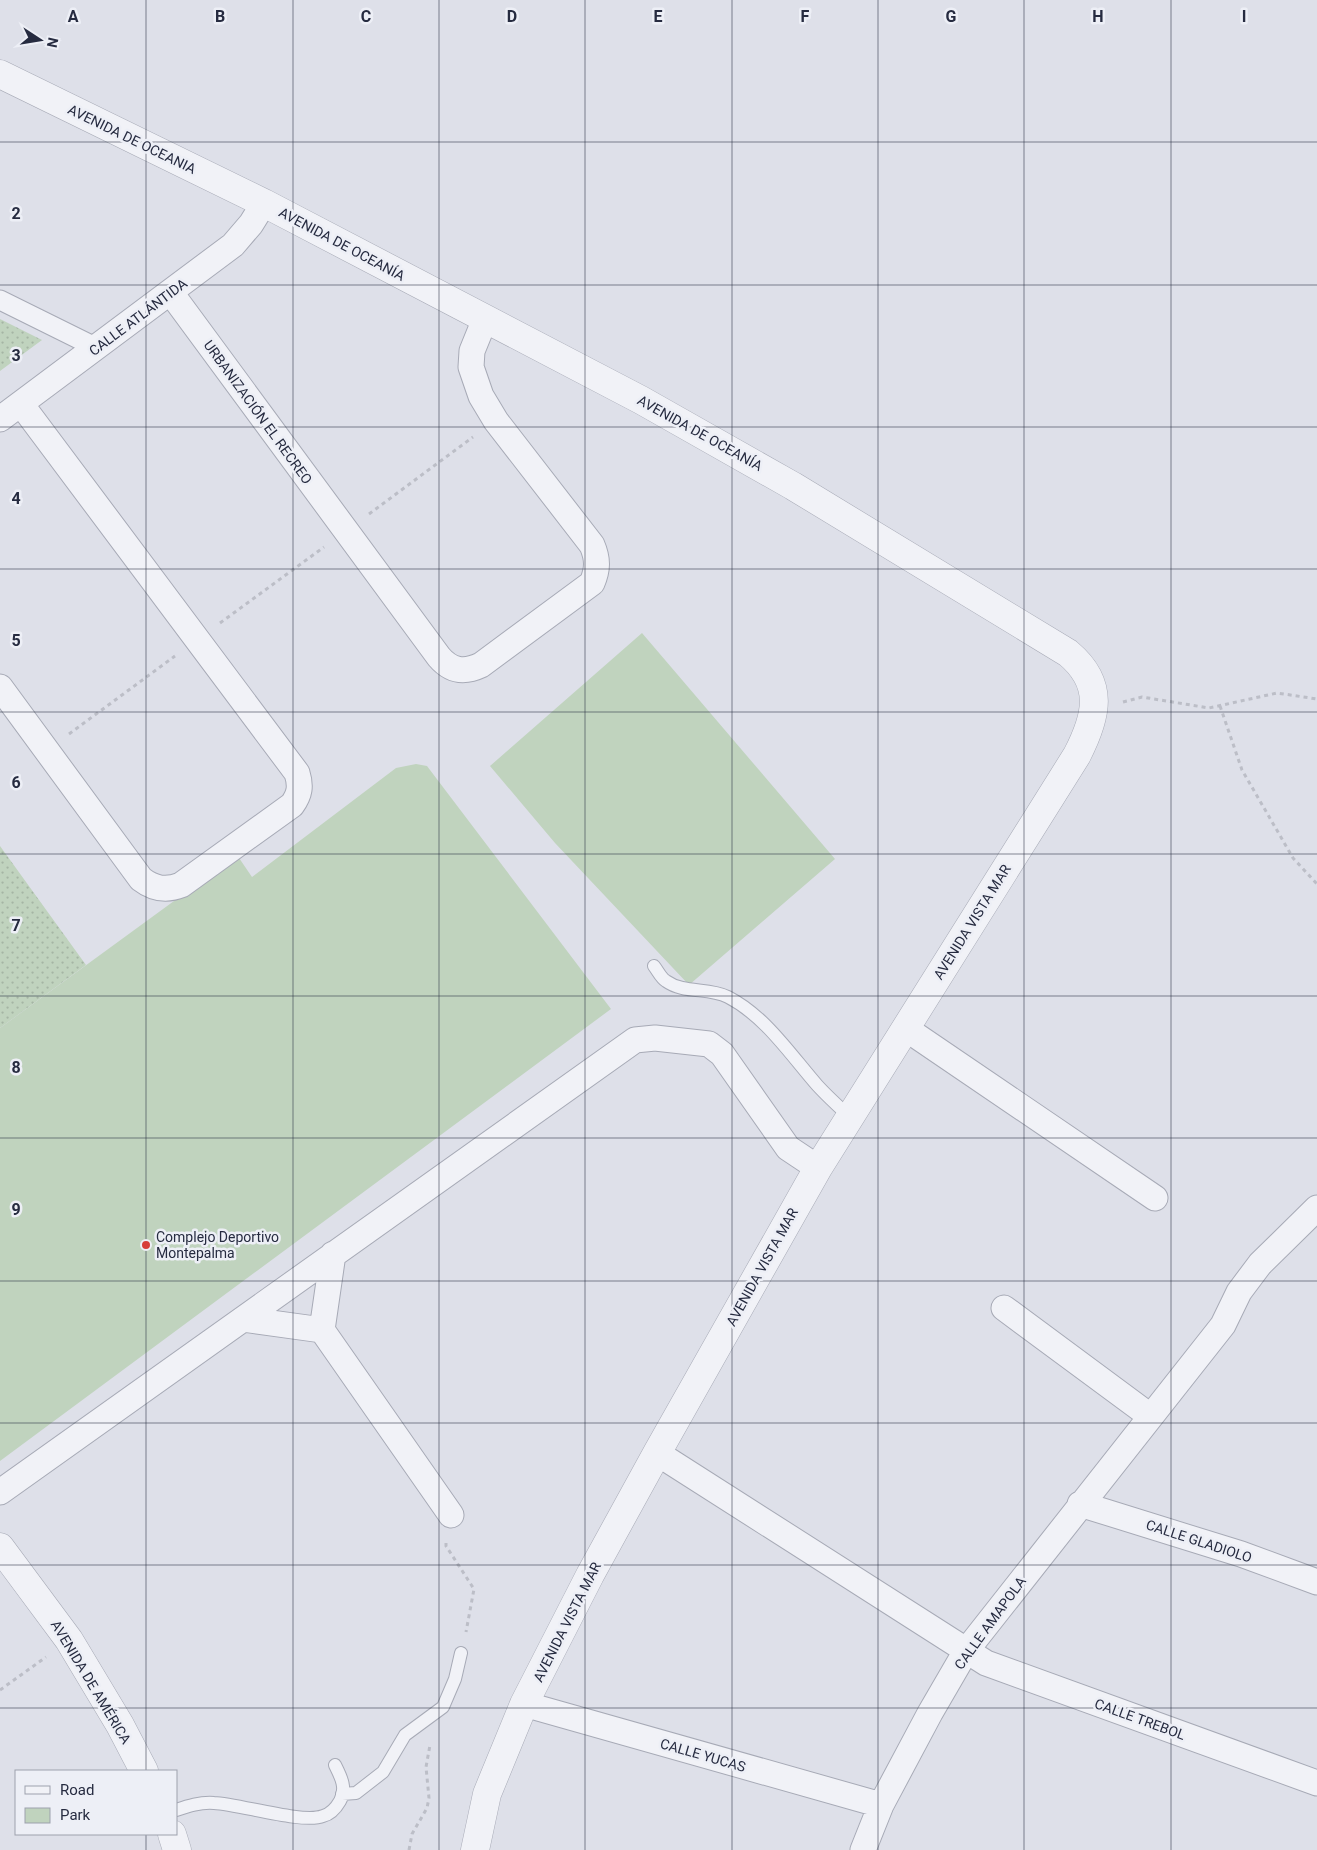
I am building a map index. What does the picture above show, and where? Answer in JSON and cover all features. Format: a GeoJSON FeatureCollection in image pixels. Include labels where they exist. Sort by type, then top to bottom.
{"type":"FeatureCollection","features":[{"type":"Feature","properties":{"kind":"street","name":"AVENIDA DE OCEANIA"},"geometry":{"type":"LineString","coordinates":[[0,74],[264,202]]}},
{"type":"Feature","properties":{"kind":"street","name":"CALLE ATLÁNTIDA"},"geometry":{"type":"LineString","coordinates":[[0,419],[233,246],[251,224],[264,202]]}},
{"type":"Feature","properties":{"kind":"street","name":"AVENIDA DE OCEANÍA"},"geometry":{"type":"LineString","coordinates":[[264,202],[641,400],[734,452],[1068,653],[1080,663],[1089,677],[1093,692],[1094,708]]}},
{"type":"Feature","properties":{"kind":"street","name":"URBANIZACIÓN EL RECREO"},"geometry":{"type":"LineString","coordinates":[[171,293],[445,664],[453,669],[463,671],[482,665],[592,583],[598,564],[592,545],[496,421],[481,396],[471,367],[472,351],[485,319]]}},
{"type":"Feature","properties":{"kind":"street"},"geometry":{"type":"LineString","coordinates":[[0,300],[97,348]]}},
{"type":"Feature","properties":{"kind":"street"},"geometry":{"type":"LineString","coordinates":[[0,687],[141,879],[150,886],[160,889],[181,885],[292,805],[300,790],[296,773],[21,404]]}},
{"type":"Feature","properties":{"kind":"street","name":"AVENIDA VISTA MAR"},"geometry":{"type":"LineString","coordinates":[[476,1850],[487,1794],[524,1704],[590,1576],[657,1453],[818,1168],[1077,755],[1088,733],[1094,708]]}},
{"type":"Feature","properties":{"kind":"street"},"geometry":{"type":"LineString","coordinates":[[905,1028],[1155,1198]]}},
{"type":"Feature","properties":{"kind":"street"},"geometry":{"type":"LineString","coordinates":[[0,1492],[635,1040],[654,1038],[709,1044],[722,1054],[788,1148],[818,1168]]}},
{"type":"Feature","properties":{"kind":"street","name":"CALLE AMAPOLA"},"geometry":{"type":"LineString","coordinates":[[863,1850],[881,1805],[930,1712],[966,1651],[1223,1325],[1239,1292],[1260,1264],[1317,1208]]}},
{"type":"Feature","properties":{"kind":"street"},"geometry":{"type":"LineString","coordinates":[[333,1254],[322,1330],[451,1515]]}},
{"type":"Feature","properties":{"kind":"street"},"geometry":{"type":"LineString","coordinates":[[1004,1308],[1150,1416]]}},
{"type":"Feature","properties":{"kind":"street"},"geometry":{"type":"LineString","coordinates":[[243,1319],[322,1330]]}},
{"type":"Feature","properties":{"kind":"street","name":"CALLE TREBOL"},"geometry":{"type":"LineString","coordinates":[[657,1453],[986,1663],[1317,1783]]}},
{"type":"Feature","properties":{"kind":"street","name":"CALLE GLADIOLO"},"geometry":{"type":"LineString","coordinates":[[1080,1504],[1242,1554],[1317,1582]]}},
{"type":"Feature","properties":{"kind":"street","name":"AVENIDA DE AMÉRICA"},"geometry":{"type":"LineString","coordinates":[[0,1547],[69,1640],[120,1725],[143,1770]]}},
{"type":"Feature","properties":{"kind":"street","name":"CALLE YUCAS"},"geometry":{"type":"LineString","coordinates":[[524,1704],[881,1805]]}},
{"type":"Feature","properties":{"kind":"street"},"geometry":{"type":"LineString","coordinates":[[172,1835],[177,1850]]}},
{"type":"Feature","properties":{"kind":"lane"},"geometry":{"type":"LineString","coordinates":[[654,966],[664,980],[676,987],[709,990],[739,1002],[754,1014],[818,1087],[850,1117]]}},
{"type":"Feature","properties":{"kind":"lane"},"geometry":{"type":"LineString","coordinates":[[342,1794],[356,1793],[383,1772],[405,1735],[443,1707],[455,1679],[461,1653]]}},
{"type":"Feature","properties":{"kind":"lane"},"geometry":{"type":"LineString","coordinates":[[178,1809],[199,1803],[214,1803],[313,1818],[322,1817],[330,1813],[337,1806],[342,1794],[342,1780],[335,1766]]}},
{"type":"Feature","properties":{"kind":"path"},"geometry":{"type":"LineString","coordinates":[[47,751],[496,421]]}},
{"type":"Feature","properties":{"kind":"path"},"geometry":{"type":"LineString","coordinates":[[1094,708],[1142,697],[1209,708],[1277,693],[1317,699]]}},
{"type":"Feature","properties":{"kind":"path"},"geometry":{"type":"LineString","coordinates":[[1220,706],[1242,770],[1293,858],[1317,884]]}},
{"type":"Feature","properties":{"kind":"path"},"geometry":{"type":"LineString","coordinates":[[451,1515],[446,1546],[474,1589],[461,1653]]}},
{"type":"Feature","properties":{"kind":"path"},"geometry":{"type":"LineString","coordinates":[[0,1690],[69,1640]]}},
{"type":"Feature","properties":{"kind":"path"},"geometry":{"type":"LineString","coordinates":[[409,1850],[412,1834],[427,1808],[429,1798],[426,1767],[428,1754],[443,1707]]}},
{"type":"Feature","properties":{"kind":"green space"},"geometry":{"type":"Polygon","coordinates":[[[0,319],[42,340],[0,371],[0,319]]]}},
{"type":"Feature","properties":{"kind":"green space"},"geometry":{"type":"Polygon","coordinates":[[[642,633],[835,859],[689,985],[555,843],[490,766],[642,633]]]}},
{"type":"Feature","properties":{"kind":"green space","name":"Complejo Deportivo Montepalma"},"geometry":{"type":"Polygon","coordinates":[[[416,764],[427,766],[611,1009],[0,1461],[0,1028],[237,855],[252,877],[396,768],[416,764]]]}},
{"type":"Feature","properties":{"kind":"green space"},"geometry":{"type":"Polygon","coordinates":[[[0,846],[86,965],[0,1028],[0,846]]]}},
{"type":"Feature","properties":{"kind":"place","name":"Complejo Deportivo Montepalma"},"geometry":{"type":"Point","coordinates":[146,1245]}}]}
